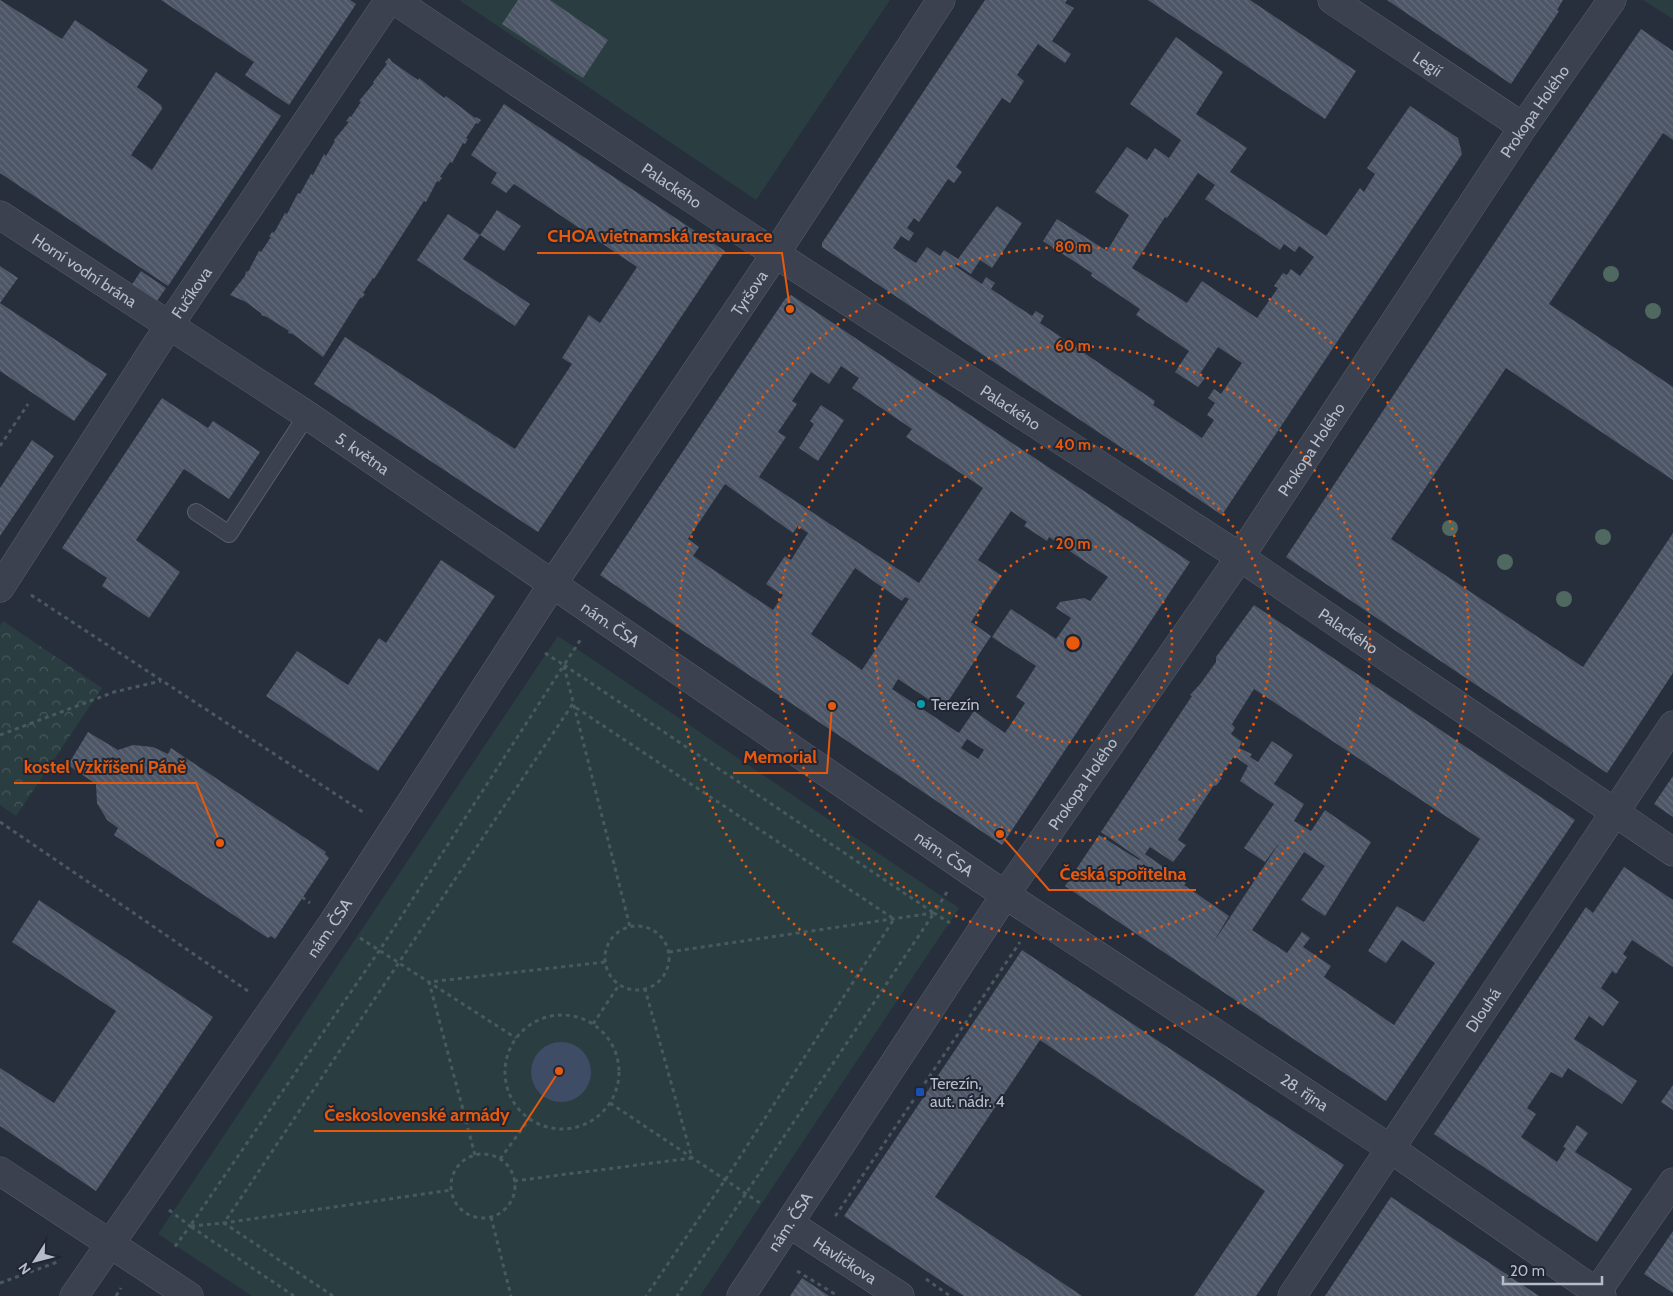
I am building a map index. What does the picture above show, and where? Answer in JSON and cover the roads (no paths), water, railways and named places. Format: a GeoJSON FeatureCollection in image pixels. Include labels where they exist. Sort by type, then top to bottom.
{"type":"FeatureCollection","features":[{"type":"Feature","properties":{"kind":"street","name":"Fučíkova"},"geometry":{"type":"LineString","coordinates":[[3,583],[168,327],[390,0]]}},
{"type":"Feature","properties":{"kind":"street","name":"Palackého"},"geometry":{"type":"LineString","coordinates":[[394,0],[1240,557],[1673,852]]}},
{"type":"Feature","properties":{"kind":"street","name":"Tyršova"},"geometry":{"type":"LineString","coordinates":[[552,585],[776,253],[941,0]]}},
{"type":"Feature","properties":{"kind":"street","name":"Legií"},"geometry":{"type":"LineString","coordinates":[[1332,0],[1523,127]]}},
{"type":"Feature","properties":{"kind":"street","name":"Prokopa Holého"},"geometry":{"type":"LineString","coordinates":[[1005,895],[1240,557],[1523,127],[1612,0]]}},
{"type":"Feature","properties":{"kind":"street","name":"Horní vodní brána"},"geometry":{"type":"LineString","coordinates":[[0,215],[168,327]]}},
{"type":"Feature","properties":{"kind":"street","name":"5. května"},"geometry":{"type":"LineString","coordinates":[[168,327],[306,416],[552,585]]}},
{"type":"Feature","properties":{"kind":"street","name":"nám. ČSA"},"geometry":{"type":"LineString","coordinates":[[74,1296],[334,921],[552,585],[1005,895],[741,1296]]}},
{"type":"Feature","properties":{"kind":"street","name":"Dlouhá"},"geometry":{"type":"LineString","coordinates":[[1292,1296],[1673,725]]}},
{"type":"Feature","properties":{"kind":"street","name":"28. října"},"geometry":{"type":"LineString","coordinates":[[1005,895],[1391,1149],[1599,1294]]}},
{"type":"Feature","properties":{"kind":"street"},"geometry":{"type":"LineString","coordinates":[[0,1171],[189,1296]]}},
{"type":"Feature","properties":{"kind":"street"},"geometry":{"type":"LineString","coordinates":[[1599,1294],[1673,1182]]}},
{"type":"Feature","properties":{"kind":"street","name":"Havlíčkova"},"geometry":{"type":"LineString","coordinates":[[790,1224],[900,1296]]}},
{"type":"Feature","properties":{"kind":"lane"},"geometry":{"type":"LineString","coordinates":[[196,512],[229,534],[306,416]]}},
{"type":"Feature","properties":{"kind":"water"},"geometry":{"type":"Polygon","coordinates":[[[561,1042],[577,1047],[582,1051],[586,1056],[591,1072],[586,1088],[582,1093],[577,1097],[561,1102],[545,1097],[540,1093],[536,1088],[531,1072],[536,1056],[540,1051],[545,1047],[561,1042]]]}},
{"type":"Feature","properties":{"kind":"place","name":"CHOA vietnamská restaurace"},"geometry":{"type":"Point","coordinates":[790,309]}},
{"type":"Feature","properties":{"kind":"place","name":"Terezín"},"geometry":{"type":"Point","coordinates":[921,704]}},
{"type":"Feature","properties":{"kind":"place","name":"Memorial"},"geometry":{"type":"Point","coordinates":[832,706]}},
{"type":"Feature","properties":{"kind":"place","name":"Česká spořitelna"},"geometry":{"type":"Point","coordinates":[1000,834]}},
{"type":"Feature","properties":{"kind":"place","name":"kostel Vzkříšení Páně"},"geometry":{"type":"Point","coordinates":[220,843]}},
{"type":"Feature","properties":{"kind":"place","name":"Československé armády"},"geometry":{"type":"Point","coordinates":[559,1071]}},
{"type":"Feature","properties":{"kind":"place","name":"Terezín, aut. nádr. 4"},"geometry":{"type":"Point","coordinates":[920,1092]}}]}
